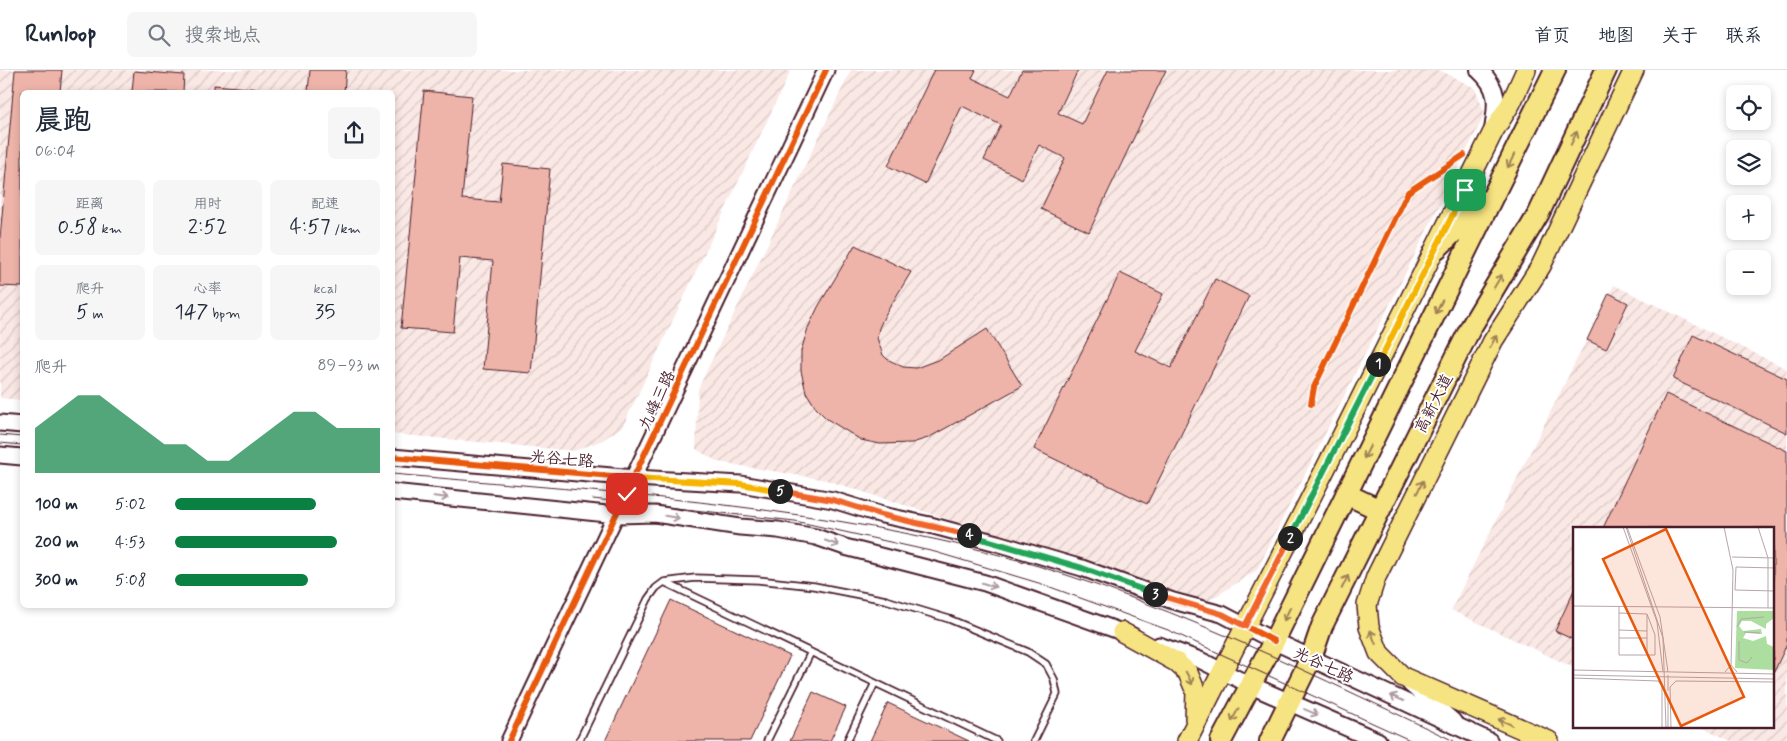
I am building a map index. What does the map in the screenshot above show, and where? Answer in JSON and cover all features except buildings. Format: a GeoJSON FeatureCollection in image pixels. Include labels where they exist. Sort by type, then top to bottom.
{"type":"FeatureCollection","features":[{"type":"Feature","properties":{"kind":"highway"},"geometry":{"type":"LineString","coordinates":[[1221,741],[1274,641],[1555,70]]}},
{"type":"Feature","properties":{"kind":"highway","name":"高新大道"},"geometry":{"type":"LineString","coordinates":[[1270,741],[1311,658],[1322,626],[1471,327],[1539,213],[1606,70]]}},
{"type":"Feature","properties":{"kind":"highway"},"geometry":{"type":"LineString","coordinates":[[1437,248],[1496,191]]}},
{"type":"Feature","properties":{"kind":"highway"},"geometry":{"type":"LineString","coordinates":[[1346,494],[1380,510]]}},
{"type":"Feature","properties":{"kind":"main road"},"geometry":{"type":"LineString","coordinates":[[1480,70],[1486,76],[1494,91],[1497,103],[1493,132]]}},
{"type":"Feature","properties":{"kind":"main road"},"geometry":{"type":"LineString","coordinates":[[1191,733],[1526,70]]}},
{"type":"Feature","properties":{"kind":"main road"},"geometry":{"type":"LineString","coordinates":[[1549,741],[1403,678],[1379,654],[1369,627],[1367,605],[1376,577],[1493,341],[1541,266],[1634,70]]}},
{"type":"Feature","properties":{"kind":"main road"},"geometry":{"type":"LineString","coordinates":[[1558,230],[1559,170]]}},
{"type":"Feature","properties":{"kind":"main road"},"geometry":{"type":"LineString","coordinates":[[1122,632],[1176,662],[1188,674],[1196,692],[1191,733]]}},
{"type":"Feature","properties":{"kind":"main road","name":"光谷七路"},"geometry":{"type":"LineString","coordinates":[[1274,641],[1489,741]]}},
{"type":"Feature","properties":{"kind":"main road"},"geometry":{"type":"LineString","coordinates":[[1250,685],[1378,741]]}},
{"type":"Feature","properties":{"kind":"street","name":"九峰三路"},"geometry":{"type":"LineString","coordinates":[[509,741],[635,478],[826,70]]}},
{"type":"Feature","properties":{"kind":"street"},"geometry":{"type":"LineString","coordinates":[[0,423],[20,425]]}},
{"type":"Feature","properties":{"kind":"street"},"geometry":{"type":"LineString","coordinates":[[0,455],[20,457]]}},
{"type":"Feature","properties":{"kind":"street","name":"光谷七路"},"geometry":{"type":"LineString","coordinates":[[395,457],[635,478],[741,484],[833,500],[882,515],[997,542],[1082,568],[1173,601],[1222,614],[1274,641]]}},
{"type":"Feature","properties":{"kind":"street"},"geometry":{"type":"LineString","coordinates":[[395,492],[617,515],[656,514],[711,524],[778,530],[816,538],[985,583],[1200,660],[1250,685]]}},
{"type":"Feature","properties":{"kind":"street"},"geometry":{"type":"LineString","coordinates":[[1403,678],[1462,728]]}},
{"type":"Feature","properties":{"kind":"street"},"geometry":{"type":"LineString","coordinates":[[1362,741],[1370,741]]}},
{"type":"Feature","properties":{"kind":"lane"},"geometry":{"type":"LineString","coordinates":[[579,741],[648,599],[656,588],[664,582],[695,578],[758,580],[814,586],[886,600],[949,619],[1028,652],[1046,664],[1054,679],[1057,694],[1034,741]]}},
{"type":"Feature","properties":{"kind":"lane"},"geometry":{"type":"LineString","coordinates":[[664,582],[997,741]]}},
{"type":"Feature","properties":{"kind":"lane"},"geometry":{"type":"LineString","coordinates":[[768,741],[811,652]]}},
{"type":"Feature","properties":{"kind":"lane"},"geometry":{"type":"LineString","coordinates":[[846,741],[875,682]]}},
{"type":"Feature","properties":{"kind":"shaded area"},"geometry":{"type":"Polygon","coordinates":[[[0,70],[791,70],[623,426],[603,440],[574,451],[395,434],[395,90],[20,90],[20,400],[0,398],[0,70]]]}},
{"type":"Feature","properties":{"kind":"shaded area"},"geometry":{"type":"Polygon","coordinates":[[[851,70],[1439,70],[1475,88],[1485,114],[1257,570],[1207,602],[826,480],[718,462],[696,449],[698,389],[851,70]]]}},
{"type":"Feature","properties":{"kind":"shaded area"},"geometry":{"type":"Polygon","coordinates":[[[1614,285],[1787,369],[1787,741],[1731,741],[1704,728],[1774,728],[1774,527],[1573,527],[1573,668],[1451,610],[1614,285]]]}},
{"type":"Feature","properties":{"kind":"tram line"},"geometry":{"type":"LineString","coordinates":[[0,435],[20,437]]}},
{"type":"Feature","properties":{"kind":"tram line"},"geometry":{"type":"LineString","coordinates":[[0,443],[20,445]]}},
{"type":"Feature","properties":{"kind":"tram line"},"geometry":{"type":"LineString","coordinates":[[395,474],[666,498],[802,515],[938,540],[1006,557],[1072,577],[1202,626],[1329,682],[1454,741]]}},
{"type":"Feature","properties":{"kind":"tram line"},"geometry":{"type":"LineString","coordinates":[[593,499],[795,521],[935,552],[1042,584],[1168,630],[1412,741]]}},
{"type":"Feature","properties":{"kind":"cycle path"},"geometry":{"type":"LineString","coordinates":[[509,741],[826,70]]}},
{"type":"Feature","properties":{"kind":"cycle path"},"geometry":{"type":"LineString","coordinates":[[1311,404],[1314,387],[1408,192],[1464,155]]}},
{"type":"Feature","properties":{"kind":"cycle path"},"geometry":{"type":"LineString","coordinates":[[395,457],[635,478],[741,484],[833,500],[882,515],[930,525],[997,543],[1082,568],[1173,601],[1222,614],[1274,641]]}},
{"type":"Feature","properties":{"kind":"route"},"geometry":{"type":"LineString","coordinates":[[627,494],[635,478],[674,479],[741,484],[833,500],[882,515],[997,542],[1082,568],[1173,601],[1222,614],[1245,626],[1465,190]]}}]}
